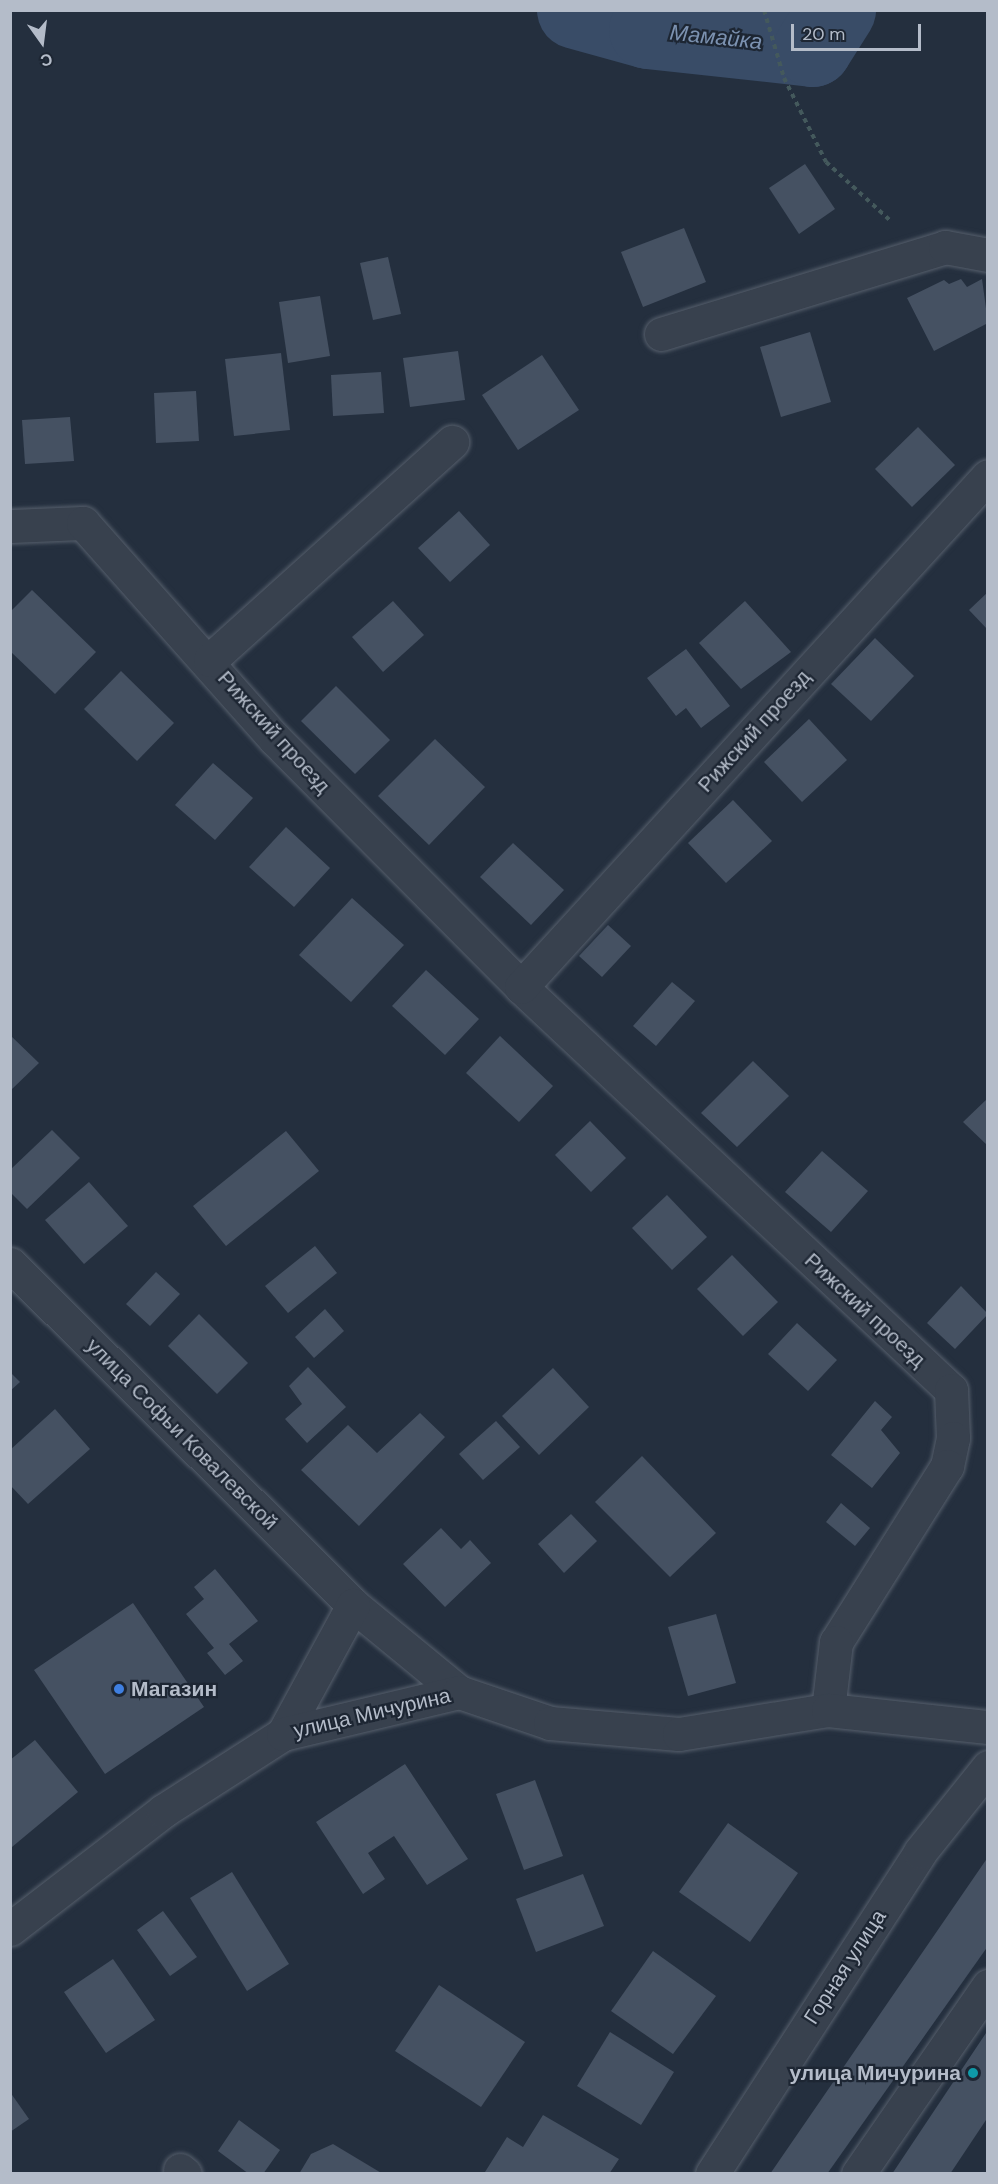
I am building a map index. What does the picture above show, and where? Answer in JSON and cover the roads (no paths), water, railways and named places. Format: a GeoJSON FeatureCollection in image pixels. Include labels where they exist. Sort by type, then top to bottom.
{"type":"FeatureCollection","features":[{"type":"Feature","properties":{"kind":"street"},"geometry":{"type":"LineString","coordinates":[[661,334],[936,250],[987,255]]}},
{"type":"Feature","properties":{"kind":"street"},"geometry":{"type":"LineString","coordinates":[[210,660],[452,442]]}},
{"type":"Feature","properties":{"kind":"street","name":"Рижский проезд"},"geometry":{"type":"LineString","coordinates":[[521,987],[987,476]]}},
{"type":"Feature","properties":{"kind":"street","name":"Рижский проезд"},"geometry":{"type":"LineString","coordinates":[[10,526],[83,523],[210,660],[275,739],[521,987],[951,1390],[953,1438],[947,1466],[836,1642],[828,1710]]}},
{"type":"Feature","properties":{"kind":"street","name":"улица Софьи Ковалевской"},"geometry":{"type":"LineString","coordinates":[[10,1264],[354,1605],[459,1692]]}},
{"type":"Feature","properties":{"kind":"street"},"geometry":{"type":"LineString","coordinates":[[283,1734],[354,1605]]}},
{"type":"Feature","properties":{"kind":"street","name":"улица Мичурина"},"geometry":{"type":"LineString","coordinates":[[15,1918],[163,1811],[283,1734],[459,1692],[550,1723],[679,1734],[828,1710],[987,1727]]}},
{"type":"Feature","properties":{"kind":"street","name":"Горная улица"},"geometry":{"type":"LineString","coordinates":[[712,2174],[920,1852],[987,1767]]}},
{"type":"Feature","properties":{"kind":"street"},"geometry":{"type":"LineString","coordinates":[[858,2174],[987,1986]]}},
{"type":"Feature","properties":{"kind":"waterway","name":"Мамайка"},"geometry":{"type":"LineString","coordinates":[[576,10],[648,30],[813,48],[837,10]]}},
{"type":"Feature","properties":{"kind":"place","name":"Магазин"},"geometry":{"type":"Point","coordinates":[119,1689]}},
{"type":"Feature","properties":{"kind":"place","name":"улица Мичурина"},"geometry":{"type":"Point","coordinates":[973,2073]}}]}
